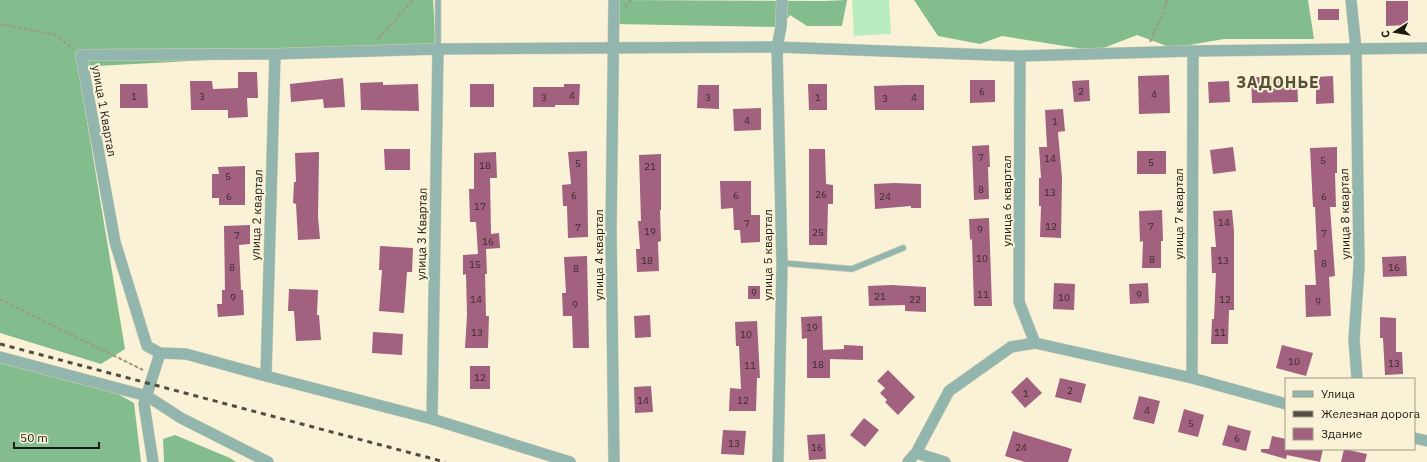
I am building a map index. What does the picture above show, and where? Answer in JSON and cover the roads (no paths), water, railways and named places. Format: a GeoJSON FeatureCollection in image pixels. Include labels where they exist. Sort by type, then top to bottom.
{"type":"FeatureCollection","features":[{"type":"Feature","properties":{"kind":"street","name":"улица 4 квартал"},"geometry":{"type":"LineString","coordinates":[[614,0],[611,231],[614,462]]}},
{"type":"Feature","properties":{"kind":"street","name":"улица 5 квартал"},"geometry":{"type":"LineString","coordinates":[[778,462],[782,262],[777,48],[781,27],[782,0]]}},
{"type":"Feature","properties":{"kind":"street","name":"улица 8 квартал"},"geometry":{"type":"LineString","coordinates":[[1351,0],[1356,49],[1359,267],[1354,339],[1357,378]]}},
{"type":"Feature","properties":{"kind":"street","name":"улица 1 Квартал"},"geometry":{"type":"LineString","coordinates":[[160,353],[148,346],[115,242],[80,55],[275,54],[438,49],[777,48],[1020,56],[1193,51],[1427,48]]}},
{"type":"Feature","properties":{"kind":"street","name":"улица 3 Квартал"},"geometry":{"type":"LineString","coordinates":[[432,419],[438,49]]}},
{"type":"Feature","properties":{"kind":"street","name":"улица 7 квартал"},"geometry":{"type":"LineString","coordinates":[[1192,378],[1193,51]]}},
{"type":"Feature","properties":{"kind":"street","name":"улица 2 квартал"},"geometry":{"type":"LineString","coordinates":[[266,376],[275,54]]}},
{"type":"Feature","properties":{"kind":"street","name":"улица 6 квартал"},"geometry":{"type":"LineString","coordinates":[[1020,56],[1019,302],[1035,343]]}},
{"type":"Feature","properties":{"kind":"street"},"geometry":{"type":"LineString","coordinates":[[908,462],[916,453],[950,391],[1010,347],[1035,343],[1192,378],[1285,404]]}},
{"type":"Feature","properties":{"kind":"street"},"geometry":{"type":"LineString","coordinates":[[153,462],[144,404],[160,353],[186,354],[432,419],[570,462]]}},
{"type":"Feature","properties":{"kind":"street"},"geometry":{"type":"LineString","coordinates":[[0,357],[147,396],[181,418],[268,462]]}},
{"type":"Feature","properties":{"kind":"street"},"geometry":{"type":"LineString","coordinates":[[1415,438],[1427,441]]}},
{"type":"Feature","properties":{"kind":"street"},"geometry":{"type":"LineString","coordinates":[[916,453],[945,462]]}},
{"type":"Feature","properties":{"kind":"lane"},"geometry":{"type":"LineString","coordinates":[[438,0],[438,49]]}},
{"type":"Feature","properties":{"kind":"lane"},"geometry":{"type":"LineString","coordinates":[[782,262],[852,268],[903,248]]}},
{"type":"Feature","properties":{"kind":"railway"},"geometry":{"type":"LineString","coordinates":[[0,344],[445,462]]}},
{"type":"Feature","properties":{"kind":"district","name":"ЗАДОНЬЕ"},"geometry":{"type":"Point","coordinates":[1278,82]}}]}
